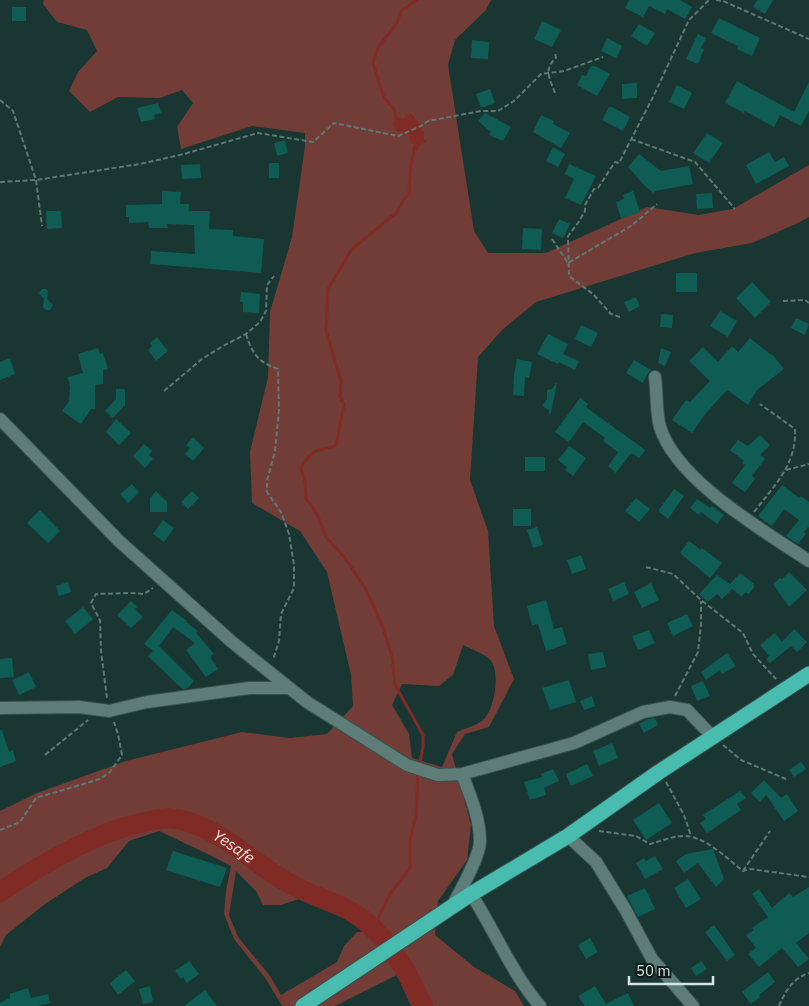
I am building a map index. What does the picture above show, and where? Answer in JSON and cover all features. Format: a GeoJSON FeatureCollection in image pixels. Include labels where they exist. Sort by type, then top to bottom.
{"type":"FeatureCollection","features":[{"type":"Feature","properties":{"kind":"highway"},"geometry":{"type":"LineString","coordinates":[[303,1006],[471,894],[568,836],[712,736],[809,674]]}},
{"type":"Feature","properties":{"kind":"street"},"geometry":{"type":"LineString","coordinates":[[655,377],[660,426],[681,463],[718,498],[809,561]]}},
{"type":"Feature","properties":{"kind":"street"},"geometry":{"type":"LineString","coordinates":[[0,419],[119,541],[232,642],[307,702],[408,765],[438,775],[462,774],[574,743],[643,712],[670,707],[687,710],[712,736]]}},
{"type":"Feature","properties":{"kind":"street"},"geometry":{"type":"LineString","coordinates":[[0,708],[79,707],[109,711],[147,702],[249,688],[290,688]]}},
{"type":"Feature","properties":{"kind":"street"},"geometry":{"type":"LineString","coordinates":[[451,908],[471,869],[480,842],[476,812],[462,774]]}},
{"type":"Feature","properties":{"kind":"street"},"geometry":{"type":"LineString","coordinates":[[568,836],[596,862],[625,909],[652,959],[693,1006]]}},
{"type":"Feature","properties":{"kind":"street"},"geometry":{"type":"LineString","coordinates":[[471,894],[482,910],[527,991],[540,1006]]}},
{"type":"Feature","properties":{"kind":"path"},"geometry":{"type":"LineString","coordinates":[[620,317],[612,314],[593,294],[569,276],[568,236],[582,217],[585,205],[594,189],[598,188],[615,162],[619,164],[689,20],[709,0]]}},
{"type":"Feature","properties":{"kind":"path"},"geometry":{"type":"LineString","coordinates":[[716,0],[724,0],[809,39]]}},
{"type":"Feature","properties":{"kind":"path"},"geometry":{"type":"LineString","coordinates":[[555,52],[556,58],[550,63],[548,74],[555,93]]}},
{"type":"Feature","properties":{"kind":"path"},"geometry":{"type":"LineString","coordinates":[[0,182],[36,180],[140,164],[184,154],[258,133],[313,142],[334,123],[398,136],[428,121],[498,111],[514,101],[541,74],[564,71],[603,57]]}},
{"type":"Feature","properties":{"kind":"path"},"geometry":{"type":"LineString","coordinates":[[0,100],[13,111],[36,180],[42,226]]}},
{"type":"Feature","properties":{"kind":"path"},"geometry":{"type":"LineString","coordinates":[[631,139],[695,162],[735,210]]}},
{"type":"Feature","properties":{"kind":"path"},"geometry":{"type":"LineString","coordinates":[[568,263],[631,226],[657,204]]}},
{"type":"Feature","properties":{"kind":"path"},"geometry":{"type":"LineString","coordinates":[[552,238],[568,263]]}},
{"type":"Feature","properties":{"kind":"path"},"geometry":{"type":"LineString","coordinates":[[164,390],[202,359],[246,334],[260,322],[266,311],[267,285],[274,276]]}},
{"type":"Feature","properties":{"kind":"path"},"geometry":{"type":"LineString","coordinates":[[784,301],[805,300],[809,303]]}},
{"type":"Feature","properties":{"kind":"path"},"geometry":{"type":"LineString","coordinates":[[246,334],[250,347],[262,362],[278,369],[279,410],[276,451],[267,480],[267,492],[281,512],[289,534],[294,565],[294,588],[281,614],[279,641],[269,672]]}},
{"type":"Feature","properties":{"kind":"path"},"geometry":{"type":"LineString","coordinates":[[748,520],[786,470],[795,441],[794,430],[760,404]]}},
{"type":"Feature","properties":{"kind":"path"},"geometry":{"type":"LineString","coordinates":[[786,470],[809,464]]}},
{"type":"Feature","properties":{"kind":"path"},"geometry":{"type":"LineString","coordinates":[[646,567],[674,574],[701,600],[743,633],[753,654],[787,689]]}},
{"type":"Feature","properties":{"kind":"path"},"geometry":{"type":"LineString","coordinates":[[0,830],[20,822],[36,798],[100,779],[110,772],[122,755],[118,734],[109,711],[100,651],[100,620],[91,603],[96,594],[131,592],[144,594],[164,581]]}},
{"type":"Feature","properties":{"kind":"path"},"geometry":{"type":"LineString","coordinates":[[670,707],[698,652],[701,600]]}},
{"type":"Feature","properties":{"kind":"path"},"geometry":{"type":"LineString","coordinates":[[45,755],[88,720],[109,711]]}},
{"type":"Feature","properties":{"kind":"path"},"geometry":{"type":"LineString","coordinates":[[712,736],[741,760],[786,779]]}},
{"type":"Feature","properties":{"kind":"path"},"geometry":{"type":"LineString","coordinates":[[659,772],[684,815],[691,836]]}},
{"type":"Feature","properties":{"kind":"path"},"geometry":{"type":"LineString","coordinates":[[592,830],[636,836],[650,844],[677,837],[691,836],[712,846],[744,871]]}},
{"type":"Feature","properties":{"kind":"path"},"geometry":{"type":"LineString","coordinates":[[744,871],[770,831]]}},
{"type":"Feature","properties":{"kind":"path"},"geometry":{"type":"LineString","coordinates":[[744,871],[750,869],[809,877]]}},
{"type":"Feature","properties":{"kind":"path"},"geometry":{"type":"LineString","coordinates":[[779,1006],[787,988],[800,976],[809,973]]}},
{"type":"Feature","properties":{"kind":"shaded area"},"geometry":{"type":"Polygon","coordinates":[[[44,0],[491,0],[486,10],[455,40],[448,65],[474,231],[488,253],[546,253],[647,207],[699,215],[733,209],[809,165],[809,217],[752,243],[695,253],[536,302],[502,330],[478,357],[470,480],[488,531],[494,626],[514,679],[489,727],[465,734],[452,754],[471,825],[467,860],[438,901],[435,935],[474,967],[515,991],[524,1006],[411,1006],[397,975],[335,1006],[282,1006],[266,979],[234,939],[224,914],[231,866],[159,831],[129,841],[107,868],[85,878],[45,904],[6,935],[0,947],[0,811],[37,793],[126,761],[242,732],[290,738],[327,734],[353,706],[351,675],[327,572],[300,531],[252,503],[250,452],[268,377],[270,312],[292,237],[305,146],[305,133],[252,126],[181,149],[177,127],[193,103],[182,90],[160,98],[118,97],[90,112],[69,91],[78,72],[97,51],[87,30],[57,22],[43,4],[44,0]],[[463,645],[453,675],[439,686],[402,684],[392,705],[409,734],[412,758],[442,767],[457,732],[479,723],[488,713],[494,698],[496,681],[494,666],[486,656],[463,645]],[[236,871],[229,915],[238,937],[270,976],[281,995],[337,962],[344,946],[357,932],[375,931],[350,912],[301,890],[299,899],[281,905],[263,905],[256,891],[236,871]]]}},
{"type":"Feature","properties":{"kind":"shaded area"},"geometry":{"type":"Polygon","coordinates":[[[410,113],[419,123],[422,131],[424,131],[424,140],[427,141],[420,145],[417,151],[412,149],[414,144],[411,144],[410,136],[403,131],[398,133],[393,124],[394,119],[397,117],[404,119],[406,114],[409,115],[410,113]]]}},
{"type":"Feature","properties":{"kind":"building"},"geometry":{"type":"Polygon","coordinates":[[[629,0],[680,0],[692,7],[685,19],[667,9],[665,14],[649,6],[643,17],[625,8],[629,0]]]}},
{"type":"Feature","properties":{"kind":"building"},"geometry":{"type":"Polygon","coordinates":[[[757,0],[773,0],[765,14],[753,7],[757,0]]]}},
{"type":"Feature","properties":{"kind":"building"},"geometry":{"type":"Polygon","coordinates":[[[12,7],[26,7],[26,21],[12,21],[12,7]]]}},
{"type":"Feature","properties":{"kind":"building"},"geometry":{"type":"Polygon","coordinates":[[[719,18],[760,38],[752,56],[737,49],[738,46],[711,33],[719,18]]]}},
{"type":"Feature","properties":{"kind":"building"},"geometry":{"type":"Polygon","coordinates":[[[542,21],[561,30],[552,47],[534,39],[542,21]]]}},
{"type":"Feature","properties":{"kind":"building"},"geometry":{"type":"Polygon","coordinates":[[[639,24],[655,33],[647,46],[631,36],[639,24]]]}},
{"type":"Feature","properties":{"kind":"building"},"geometry":{"type":"Polygon","coordinates":[[[698,34],[706,38],[701,48],[704,49],[698,64],[686,59],[698,34]]]}},
{"type":"Feature","properties":{"kind":"building"},"geometry":{"type":"Polygon","coordinates":[[[607,38],[622,46],[616,58],[601,51],[607,38]]]}},
{"type":"Feature","properties":{"kind":"building"},"geometry":{"type":"Polygon","coordinates":[[[472,40],[489,42],[488,59],[471,58],[472,40]]]}},
{"type":"Feature","properties":{"kind":"building"},"geometry":{"type":"Polygon","coordinates":[[[591,66],[595,66],[610,74],[597,96],[577,85],[582,75],[586,76],[591,66]]]}},
{"type":"Feature","properties":{"kind":"building"},"geometry":{"type":"Polygon","coordinates":[[[737,81],[794,112],[809,82],[809,111],[801,126],[780,115],[774,127],[745,111],[744,113],[725,103],[737,81]]]}},
{"type":"Feature","properties":{"kind":"building"},"geometry":{"type":"Polygon","coordinates":[[[637,83],[637,98],[622,99],[622,84],[637,83]]]}},
{"type":"Feature","properties":{"kind":"building"},"geometry":{"type":"Polygon","coordinates":[[[677,85],[692,93],[684,109],[669,102],[677,85]]]}},
{"type":"Feature","properties":{"kind":"building"},"geometry":{"type":"Polygon","coordinates":[[[490,89],[495,103],[481,108],[476,94],[490,89]]]}},
{"type":"Feature","properties":{"kind":"building"},"geometry":{"type":"Polygon","coordinates":[[[158,103],[161,113],[154,115],[155,119],[141,122],[137,108],[158,103]]]}},
{"type":"Feature","properties":{"kind":"building"},"geometry":{"type":"Polygon","coordinates":[[[609,107],[630,117],[623,131],[602,120],[609,107]]]}},
{"type":"Feature","properties":{"kind":"building"},"geometry":{"type":"Polygon","coordinates":[[[485,113],[511,127],[503,141],[489,135],[491,132],[478,121],[485,113]]]}},
{"type":"Feature","properties":{"kind":"building"},"geometry":{"type":"Polygon","coordinates":[[[541,115],[554,121],[553,124],[570,133],[561,148],[533,132],[541,115]]]}},
{"type":"Feature","properties":{"kind":"building"},"geometry":{"type":"Polygon","coordinates":[[[707,133],[723,143],[709,163],[693,153],[707,133]]]}},
{"type":"Feature","properties":{"kind":"building"},"geometry":{"type":"Polygon","coordinates":[[[285,140],[288,153],[277,156],[274,143],[285,140]]]}},
{"type":"Feature","properties":{"kind":"building"},"geometry":{"type":"Polygon","coordinates":[[[553,147],[565,154],[558,167],[546,161],[553,147]]]}},
{"type":"Feature","properties":{"kind":"building"},"geometry":{"type":"Polygon","coordinates":[[[769,152],[775,162],[784,157],[789,166],[756,184],[746,165],[769,152]]]}},
{"type":"Feature","properties":{"kind":"building"},"geometry":{"type":"Polygon","coordinates":[[[639,154],[661,171],[689,166],[693,184],[655,191],[653,193],[628,167],[639,154]]]}},
{"type":"Feature","properties":{"kind":"building"},"geometry":{"type":"Polygon","coordinates":[[[269,163],[279,163],[279,178],[269,178],[269,163]]]}},
{"type":"Feature","properties":{"kind":"building"},"geometry":{"type":"Polygon","coordinates":[[[200,164],[201,178],[182,179],[181,165],[200,164]]]}},
{"type":"Feature","properties":{"kind":"building"},"geometry":{"type":"Polygon","coordinates":[[[569,164],[596,176],[581,205],[565,198],[574,179],[565,174],[569,164]]]}},
{"type":"Feature","properties":{"kind":"building"},"geometry":{"type":"Polygon","coordinates":[[[162,191],[181,192],[180,204],[189,204],[189,211],[210,211],[209,229],[233,230],[233,236],[264,239],[261,273],[150,264],[151,251],[195,254],[194,225],[167,224],[168,228],[149,228],[148,222],[129,223],[129,217],[126,217],[126,205],[162,204],[162,191]]]}},
{"type":"Feature","properties":{"kind":"building"},"geometry":{"type":"Polygon","coordinates":[[[633,191],[640,212],[621,219],[616,202],[624,199],[623,195],[633,191]]]}},
{"type":"Feature","properties":{"kind":"building"},"geometry":{"type":"Polygon","coordinates":[[[712,193],[713,208],[697,209],[696,194],[712,193]]]}},
{"type":"Feature","properties":{"kind":"building"},"geometry":{"type":"Polygon","coordinates":[[[46,211],[61,211],[62,228],[47,229],[46,211]]]}},
{"type":"Feature","properties":{"kind":"building"},"geometry":{"type":"Polygon","coordinates":[[[559,219],[570,224],[563,238],[552,233],[559,219]]]}},
{"type":"Feature","properties":{"kind":"building"},"geometry":{"type":"Polygon","coordinates":[[[523,228],[542,229],[541,250],[522,249],[523,228]]]}},
{"type":"Feature","properties":{"kind":"building"},"geometry":{"type":"Polygon","coordinates":[[[676,273],[697,273],[697,292],[676,292],[676,273]]]}},
{"type":"Feature","properties":{"kind":"building"},"geometry":{"type":"Polygon","coordinates":[[[752,282],[771,302],[755,318],[736,298],[752,282]]]}},
{"type":"Feature","properties":{"kind":"building"},"geometry":{"type":"Polygon","coordinates":[[[42,289],[48,291],[47,299],[53,305],[50,310],[46,310],[43,307],[44,299],[39,293],[42,289]]]}},
{"type":"Feature","properties":{"kind":"building"},"geometry":{"type":"Polygon","coordinates":[[[241,292],[260,294],[259,313],[243,312],[243,302],[240,302],[241,292]]]}},
{"type":"Feature","properties":{"kind":"building"},"geometry":{"type":"Polygon","coordinates":[[[636,297],[640,306],[629,312],[624,302],[636,297]]]}},
{"type":"Feature","properties":{"kind":"building"},"geometry":{"type":"Polygon","coordinates":[[[720,311],[737,321],[728,337],[710,326],[720,311]]]}},
{"type":"Feature","properties":{"kind":"building"},"geometry":{"type":"Polygon","coordinates":[[[661,314],[673,315],[672,328],[660,327],[661,314]]]}},
{"type":"Feature","properties":{"kind":"building"},"geometry":{"type":"Polygon","coordinates":[[[796,318],[809,324],[805,335],[791,328],[796,318]]]}},
{"type":"Feature","properties":{"kind":"building"},"geometry":{"type":"Polygon","coordinates":[[[581,325],[598,333],[591,347],[575,339],[581,325]]]}},
{"type":"Feature","properties":{"kind":"building"},"geometry":{"type":"Polygon","coordinates":[[[548,334],[568,344],[563,354],[579,361],[575,370],[537,354],[548,334]]]}},
{"type":"Feature","properties":{"kind":"building"},"geometry":{"type":"Polygon","coordinates":[[[157,337],[168,351],[156,361],[148,350],[152,346],[150,343],[157,337]]]}},
{"type":"Feature","properties":{"kind":"building"},"geometry":{"type":"Polygon","coordinates":[[[750,338],[772,354],[784,369],[757,390],[748,405],[727,390],[706,413],[692,433],[672,420],[686,400],[690,402],[710,381],[689,361],[703,347],[718,362],[732,346],[738,352],[750,338]]]}},
{"type":"Feature","properties":{"kind":"building"},"geometry":{"type":"Polygon","coordinates":[[[98,348],[100,354],[103,353],[108,369],[103,370],[103,384],[95,385],[95,409],[91,409],[81,424],[62,411],[69,401],[70,387],[68,377],[83,373],[78,354],[98,348]]]}},
{"type":"Feature","properties":{"kind":"building"},"geometry":{"type":"Polygon","coordinates":[[[661,348],[671,352],[665,366],[658,363],[661,348]]]}},
{"type":"Feature","properties":{"kind":"building"},"geometry":{"type":"Polygon","coordinates":[[[10,358],[15,374],[0,380],[0,362],[10,358]]]}},
{"type":"Feature","properties":{"kind":"building"},"geometry":{"type":"Polygon","coordinates":[[[517,359],[532,362],[529,378],[525,377],[524,396],[513,395],[517,359]]]}},
{"type":"Feature","properties":{"kind":"building"},"geometry":{"type":"Polygon","coordinates":[[[634,360],[651,370],[643,383],[626,373],[634,360]]]}},
{"type":"Feature","properties":{"kind":"building"},"geometry":{"type":"Polygon","coordinates":[[[556,383],[550,417],[549,410],[543,405],[547,399],[547,390],[552,389],[556,383]]]}},
{"type":"Feature","properties":{"kind":"building"},"geometry":{"type":"Polygon","coordinates":[[[116,389],[125,389],[125,405],[113,418],[105,411],[116,399],[116,389]]]}},
{"type":"Feature","properties":{"kind":"building"},"geometry":{"type":"Polygon","coordinates":[[[580,398],[588,404],[586,407],[645,450],[639,458],[631,453],[616,473],[608,466],[618,452],[603,441],[605,438],[583,422],[569,442],[555,432],[580,398]]]}},
{"type":"Feature","properties":{"kind":"building"},"geometry":{"type":"Polygon","coordinates":[[[116,419],[131,433],[119,445],[106,432],[116,419]]]}},
{"type":"Feature","properties":{"kind":"building"},"geometry":{"type":"Polygon","coordinates":[[[760,435],[770,445],[760,455],[765,459],[752,476],[755,479],[745,492],[732,483],[745,465],[742,463],[744,461],[730,450],[738,440],[748,446],[760,435]]]}},
{"type":"Feature","properties":{"kind":"building"},"geometry":{"type":"Polygon","coordinates":[[[193,437],[204,448],[193,461],[185,454],[190,448],[186,445],[193,437]]]}},
{"type":"Feature","properties":{"kind":"building"},"geometry":{"type":"Polygon","coordinates":[[[144,444],[152,451],[149,455],[153,459],[145,468],[133,456],[144,444]]]}},
{"type":"Feature","properties":{"kind":"building"},"geometry":{"type":"Polygon","coordinates":[[[569,446],[586,458],[573,476],[565,470],[567,467],[558,460],[569,446]]]}},
{"type":"Feature","properties":{"kind":"building"},"geometry":{"type":"Polygon","coordinates":[[[525,457],[545,457],[545,471],[525,471],[525,457]]]}},
{"type":"Feature","properties":{"kind":"building"},"geometry":{"type":"Polygon","coordinates":[[[132,484],[139,492],[128,503],[120,494],[132,484]]]}},
{"type":"Feature","properties":{"kind":"building"},"geometry":{"type":"Polygon","coordinates":[[[782,485],[799,498],[801,496],[809,502],[809,528],[804,532],[806,534],[798,544],[786,536],[799,520],[784,509],[773,525],[770,525],[758,516],[782,485]]]}},
{"type":"Feature","properties":{"kind":"building"},"geometry":{"type":"Polygon","coordinates":[[[674,489],[684,496],[668,519],[658,511],[674,489]]]}},
{"type":"Feature","properties":{"kind":"building"},"geometry":{"type":"Polygon","coordinates":[[[156,491],[167,502],[167,512],[150,512],[150,498],[156,491]]]}},
{"type":"Feature","properties":{"kind":"building"},"geometry":{"type":"Polygon","coordinates":[[[192,491],[199,498],[188,509],[181,502],[192,491]]]}},
{"type":"Feature","properties":{"kind":"building"},"geometry":{"type":"Polygon","coordinates":[[[636,498],[650,509],[639,522],[625,511],[636,498]]]}},
{"type":"Feature","properties":{"kind":"building"},"geometry":{"type":"Polygon","coordinates":[[[697,499],[710,508],[712,506],[724,515],[717,524],[701,512],[699,515],[690,508],[697,499]]]}},
{"type":"Feature","properties":{"kind":"building"},"geometry":{"type":"Polygon","coordinates":[[[513,509],[531,509],[531,526],[513,526],[513,509]]]}},
{"type":"Feature","properties":{"kind":"building"},"geometry":{"type":"Polygon","coordinates":[[[40,510],[60,531],[48,543],[27,523],[40,510]]]}},
{"type":"Feature","properties":{"kind":"building"},"geometry":{"type":"Polygon","coordinates":[[[163,520],[174,528],[164,542],[153,534],[163,520]]]}},
{"type":"Feature","properties":{"kind":"building"},"geometry":{"type":"Polygon","coordinates":[[[537,527],[543,545],[533,548],[527,530],[537,527]]]}},
{"type":"Feature","properties":{"kind":"building"},"geometry":{"type":"Polygon","coordinates":[[[689,541],[722,563],[710,578],[680,553],[689,541]]]}},
{"type":"Feature","properties":{"kind":"building"},"geometry":{"type":"Polygon","coordinates":[[[581,555],[586,569],[572,574],[567,560],[581,555]]]}},
{"type":"Feature","properties":{"kind":"building"},"geometry":{"type":"Polygon","coordinates":[[[789,572],[807,590],[789,607],[773,584],[789,572]]]}},
{"type":"Feature","properties":{"kind":"building"},"geometry":{"type":"Polygon","coordinates":[[[740,573],[754,584],[749,594],[745,592],[742,597],[732,589],[722,599],[717,594],[708,602],[699,594],[717,575],[730,584],[740,573]]]}},
{"type":"Feature","properties":{"kind":"building"},"geometry":{"type":"Polygon","coordinates":[[[68,582],[71,592],[59,596],[56,586],[68,582]]]}},
{"type":"Feature","properties":{"kind":"building"},"geometry":{"type":"Polygon","coordinates":[[[624,582],[629,594],[613,601],[608,589],[624,582]]]}},
{"type":"Feature","properties":{"kind":"building"},"geometry":{"type":"Polygon","coordinates":[[[651,583],[659,600],[642,608],[634,592],[651,583]]]}},
{"type":"Feature","properties":{"kind":"building"},"geometry":{"type":"Polygon","coordinates":[[[546,600],[554,629],[562,627],[567,644],[546,651],[538,624],[532,625],[527,606],[546,600]]]}},
{"type":"Feature","properties":{"kind":"building"},"geometry":{"type":"Polygon","coordinates":[[[131,601],[137,607],[135,609],[143,617],[131,628],[117,615],[131,601]]]}},
{"type":"Feature","properties":{"kind":"building"},"geometry":{"type":"Polygon","coordinates":[[[83,607],[93,619],[75,634],[65,621],[83,607]]]}},
{"type":"Feature","properties":{"kind":"building"},"geometry":{"type":"Polygon","coordinates":[[[172,610],[198,631],[196,633],[214,654],[210,657],[218,669],[206,677],[186,650],[195,643],[173,627],[159,646],[194,681],[188,688],[183,689],[148,656],[153,651],[144,644],[172,610]]]}},
{"type":"Feature","properties":{"kind":"building"},"geometry":{"type":"Polygon","coordinates":[[[687,614],[693,626],[673,636],[667,623],[687,614]]]}},
{"type":"Feature","properties":{"kind":"building"},"geometry":{"type":"Polygon","coordinates":[[[794,629],[807,642],[797,652],[791,646],[770,663],[766,659],[769,656],[760,645],[775,633],[782,642],[794,629]]]}},
{"type":"Feature","properties":{"kind":"building"},"geometry":{"type":"Polygon","coordinates":[[[649,630],[655,643],[638,650],[632,636],[649,630]]]}},
{"type":"Feature","properties":{"kind":"building"},"geometry":{"type":"Polygon","coordinates":[[[603,652],[606,667],[591,670],[588,654],[603,652]]]}},
{"type":"Feature","properties":{"kind":"building"},"geometry":{"type":"Polygon","coordinates":[[[727,653],[736,666],[722,674],[720,670],[706,680],[701,672],[727,653]]]}},
{"type":"Feature","properties":{"kind":"building"},"geometry":{"type":"Polygon","coordinates":[[[12,658],[14,677],[0,678],[0,659],[12,658]]]}},
{"type":"Feature","properties":{"kind":"building"},"geometry":{"type":"Polygon","coordinates":[[[29,672],[36,687],[19,695],[12,680],[29,672]]]}},
{"type":"Feature","properties":{"kind":"building"},"geometry":{"type":"Polygon","coordinates":[[[569,680],[576,702],[550,710],[542,688],[569,680]]]}},
{"type":"Feature","properties":{"kind":"building"},"geometry":{"type":"Polygon","coordinates":[[[703,681],[710,696],[697,701],[691,686],[703,681]]]}},
{"type":"Feature","properties":{"kind":"building"},"geometry":{"type":"Polygon","coordinates":[[[592,696],[595,706],[584,710],[580,701],[592,696]]]}},
{"type":"Feature","properties":{"kind":"building"},"geometry":{"type":"Polygon","coordinates":[[[655,718],[658,725],[644,733],[639,724],[648,719],[655,718]]]}},
{"type":"Feature","properties":{"kind":"building"},"geometry":{"type":"Polygon","coordinates":[[[0,730],[2,730],[9,752],[13,750],[16,761],[0,767],[0,730]]]}},
{"type":"Feature","properties":{"kind":"building"},"geometry":{"type":"Polygon","coordinates":[[[612,743],[618,758],[599,766],[593,751],[612,743]]]}},
{"type":"Feature","properties":{"kind":"building"},"geometry":{"type":"Polygon","coordinates":[[[801,762],[806,769],[794,777],[789,770],[801,762]]]}},
{"type":"Feature","properties":{"kind":"building"},"geometry":{"type":"Polygon","coordinates":[[[587,764],[593,776],[571,786],[566,774],[587,764]]]}},
{"type":"Feature","properties":{"kind":"building"},"geometry":{"type":"Polygon","coordinates":[[[553,769],[559,781],[544,788],[546,795],[530,800],[524,782],[542,777],[541,774],[553,769]]]}},
{"type":"Feature","properties":{"kind":"building"},"geometry":{"type":"Polygon","coordinates":[[[764,780],[781,798],[787,794],[798,811],[784,821],[766,795],[760,802],[751,793],[764,780]]]}},
{"type":"Feature","properties":{"kind":"building"},"geometry":{"type":"Polygon","coordinates":[[[740,791],[746,798],[737,804],[741,810],[707,833],[700,823],[706,819],[703,815],[740,791]]]}},
{"type":"Feature","properties":{"kind":"building"},"geometry":{"type":"Polygon","coordinates":[[[659,803],[672,823],[646,840],[633,820],[659,803]]]}},
{"type":"Feature","properties":{"kind":"building"},"geometry":{"type":"Polygon","coordinates":[[[713,849],[724,879],[716,887],[698,863],[684,873],[676,861],[686,854],[713,849]]]}},
{"type":"Feature","properties":{"kind":"building"},"geometry":{"type":"Polygon","coordinates":[[[173,851],[227,868],[220,887],[166,870],[173,851]]]}},
{"type":"Feature","properties":{"kind":"building"},"geometry":{"type":"Polygon","coordinates":[[[655,856],[663,869],[645,879],[636,863],[644,858],[646,861],[655,856]]]}},
{"type":"Feature","properties":{"kind":"building"},"geometry":{"type":"Polygon","coordinates":[[[688,879],[701,899],[686,908],[674,888],[688,879]]]}},
{"type":"Feature","properties":{"kind":"building"},"geometry":{"type":"Polygon","coordinates":[[[809,887],[809,933],[796,943],[809,959],[798,967],[782,948],[759,967],[748,954],[756,948],[746,935],[754,930],[752,928],[768,917],[752,894],[759,889],[772,908],[789,893],[793,897],[809,887]]]}},
{"type":"Feature","properties":{"kind":"building"},"geometry":{"type":"Polygon","coordinates":[[[645,888],[655,909],[638,917],[627,896],[645,888]]]}},
{"type":"Feature","properties":{"kind":"building"},"geometry":{"type":"Polygon","coordinates":[[[714,925],[735,955],[727,961],[705,932],[714,925]]]}},
{"type":"Feature","properties":{"kind":"building"},"geometry":{"type":"Polygon","coordinates":[[[590,938],[598,952],[586,959],[578,945],[590,938]]]}},
{"type":"Feature","properties":{"kind":"building"},"geometry":{"type":"Polygon","coordinates":[[[189,961],[199,974],[187,983],[175,971],[189,961]]]}},
{"type":"Feature","properties":{"kind":"building"},"geometry":{"type":"Polygon","coordinates":[[[701,961],[707,969],[696,976],[691,968],[701,961]]]}},
{"type":"Feature","properties":{"kind":"building"},"geometry":{"type":"Polygon","coordinates":[[[126,970],[135,981],[118,995],[110,983],[126,970]]]}},
{"type":"Feature","properties":{"kind":"building"},"geometry":{"type":"Polygon","coordinates":[[[768,972],[775,982],[751,1004],[742,992],[768,972]]]}},
{"type":"Feature","properties":{"kind":"building"},"geometry":{"type":"Polygon","coordinates":[[[150,986],[153,1002],[143,1004],[139,989],[150,986]]]}},
{"type":"Feature","properties":{"kind":"building"},"geometry":{"type":"Polygon","coordinates":[[[595,986],[606,1004],[628,993],[634,1006],[585,1006],[578,996],[595,986]]]}},
{"type":"Feature","properties":{"kind":"building"},"geometry":{"type":"Polygon","coordinates":[[[28,988],[31,998],[48,994],[50,1003],[38,1006],[0,1006],[0,1003],[10,998],[10,994],[28,988]]]}},
{"type":"Feature","properties":{"kind":"building"},"geometry":{"type":"Polygon","coordinates":[[[205,990],[217,1006],[184,1006],[201,993],[205,990]]]}},
{"type":"Feature","properties":{"kind":"waterway"},"geometry":{"type":"LineString","coordinates":[[397,121],[394,109],[384,98],[373,63],[378,47],[397,23],[401,11],[417,0]]}},
{"type":"Feature","properties":{"kind":"waterway"},"geometry":{"type":"LineString","coordinates":[[415,148],[411,163],[409,194],[396,213],[352,249],[328,289],[326,331],[341,381],[340,397],[344,404],[336,446],[311,454],[301,468],[305,481],[306,498],[317,514],[326,537],[345,558],[365,588],[383,627],[392,657],[395,685],[423,735],[419,767]]}},
{"type":"Feature","properties":{"kind":"waterway"},"geometry":{"type":"LineString","coordinates":[[376,932],[379,916],[390,894],[410,868],[410,840],[416,816],[418,773]]}},
{"type":"Feature","properties":{"kind":"waterway","name":"Yesafe"},"geometry":{"type":"LineString","coordinates":[[0,892],[53,859],[111,832],[130,825],[164,818],[188,822],[222,838],[285,881],[359,916],[376,931],[392,951],[406,972],[423,1006]]}}]}
